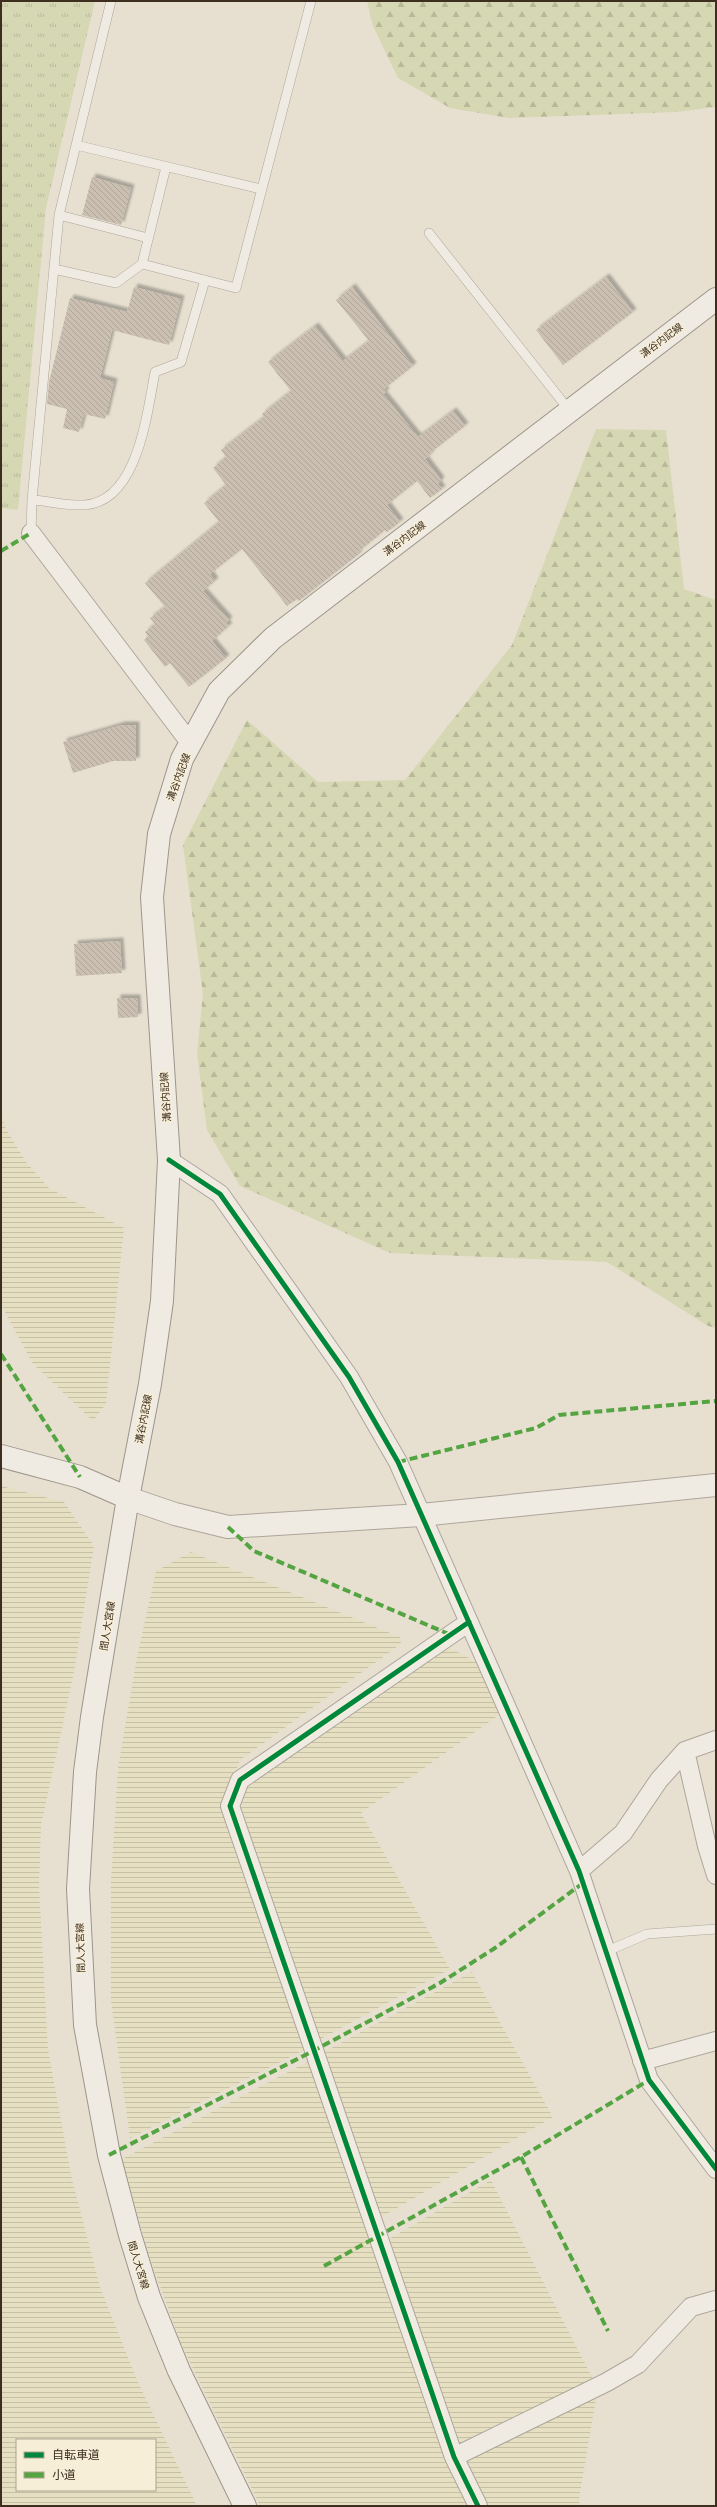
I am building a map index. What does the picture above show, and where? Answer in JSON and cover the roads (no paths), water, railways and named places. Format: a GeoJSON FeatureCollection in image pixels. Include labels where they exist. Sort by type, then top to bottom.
{"type":"FeatureCollection","features":[{"type":"Feature","properties":{"kind":"main road","name":"溝谷内記線"},"geometry":{"type":"LineString","coordinates":[[128,1498],[150,1384],[162,1301],[169,1160],[152,898],[159,834],[182,759],[219,692],[273,638],[716,299]]}},
{"type":"Feature","properties":{"kind":"main road"},"geometry":{"type":"LineString","coordinates":[[1,1456],[80,1477],[128,1498],[175,1514],[228,1527],[422,1515],[716,1485]]}},
{"type":"Feature","properties":{"kind":"main road","name":"間人大宮線"},"geometry":{"type":"LineString","coordinates":[[128,1498],[92,1716],[84,1780],[78,1889],[85,2025],[109,2155],[149,2297],[178,2371],[245,2506]]}},
{"type":"Feature","properties":{"kind":"street"},"geometry":{"type":"LineString","coordinates":[[30,533],[191,744]]}},
{"type":"Feature","properties":{"kind":"street"},"geometry":{"type":"LineString","coordinates":[[169,1160],[220,1194],[349,1377],[398,1462],[579,1871],[649,2080],[716,2169]]}},
{"type":"Feature","properties":{"kind":"street"},"geometry":{"type":"LineString","coordinates":[[469,1622],[240,1780],[230,1806],[454,2457],[478,2506]]}},
{"type":"Feature","properties":{"kind":"street"},"geometry":{"type":"LineString","coordinates":[[579,1871],[623,1832],[659,1780],[685,1751],[716,1740]]}},
{"type":"Feature","properties":{"kind":"street"},"geometry":{"type":"LineString","coordinates":[[685,1751],[707,1846],[716,1875]]}},
{"type":"Feature","properties":{"kind":"street"},"geometry":{"type":"LineString","coordinates":[[642,2061],[716,2041]]}},
{"type":"Feature","properties":{"kind":"street"},"geometry":{"type":"LineString","coordinates":[[454,2457],[607,2382],[632,2367],[691,2308],[716,2300]]}},
{"type":"Feature","properties":{"kind":"lane"},"geometry":{"type":"LineString","coordinates":[[30,533],[59,215],[111,1]]}},
{"type":"Feature","properties":{"kind":"lane"},"geometry":{"type":"LineString","coordinates":[[142,264],[236,288],[311,1]]}},
{"type":"Feature","properties":{"kind":"lane"},"geometry":{"type":"LineString","coordinates":[[76,145],[261,189]]}},
{"type":"Feature","properties":{"kind":"lane"},"geometry":{"type":"LineString","coordinates":[[54,269],[116,283],[142,264],[166,167]]}},
{"type":"Feature","properties":{"kind":"lane"},"geometry":{"type":"LineString","coordinates":[[59,215],[148,238]]}},
{"type":"Feature","properties":{"kind":"lane"},"geometry":{"type":"LineString","coordinates":[[429,233],[569,410]]}},
{"type":"Feature","properties":{"kind":"lane"},"geometry":{"type":"LineString","coordinates":[[32,500],[85,505],[108,497],[122,484],[134,463],[155,372],[181,362],[205,280]]}},
{"type":"Feature","properties":{"kind":"lane"},"geometry":{"type":"LineString","coordinates":[[605,1952],[647,1934],[716,1929]]}}]}
